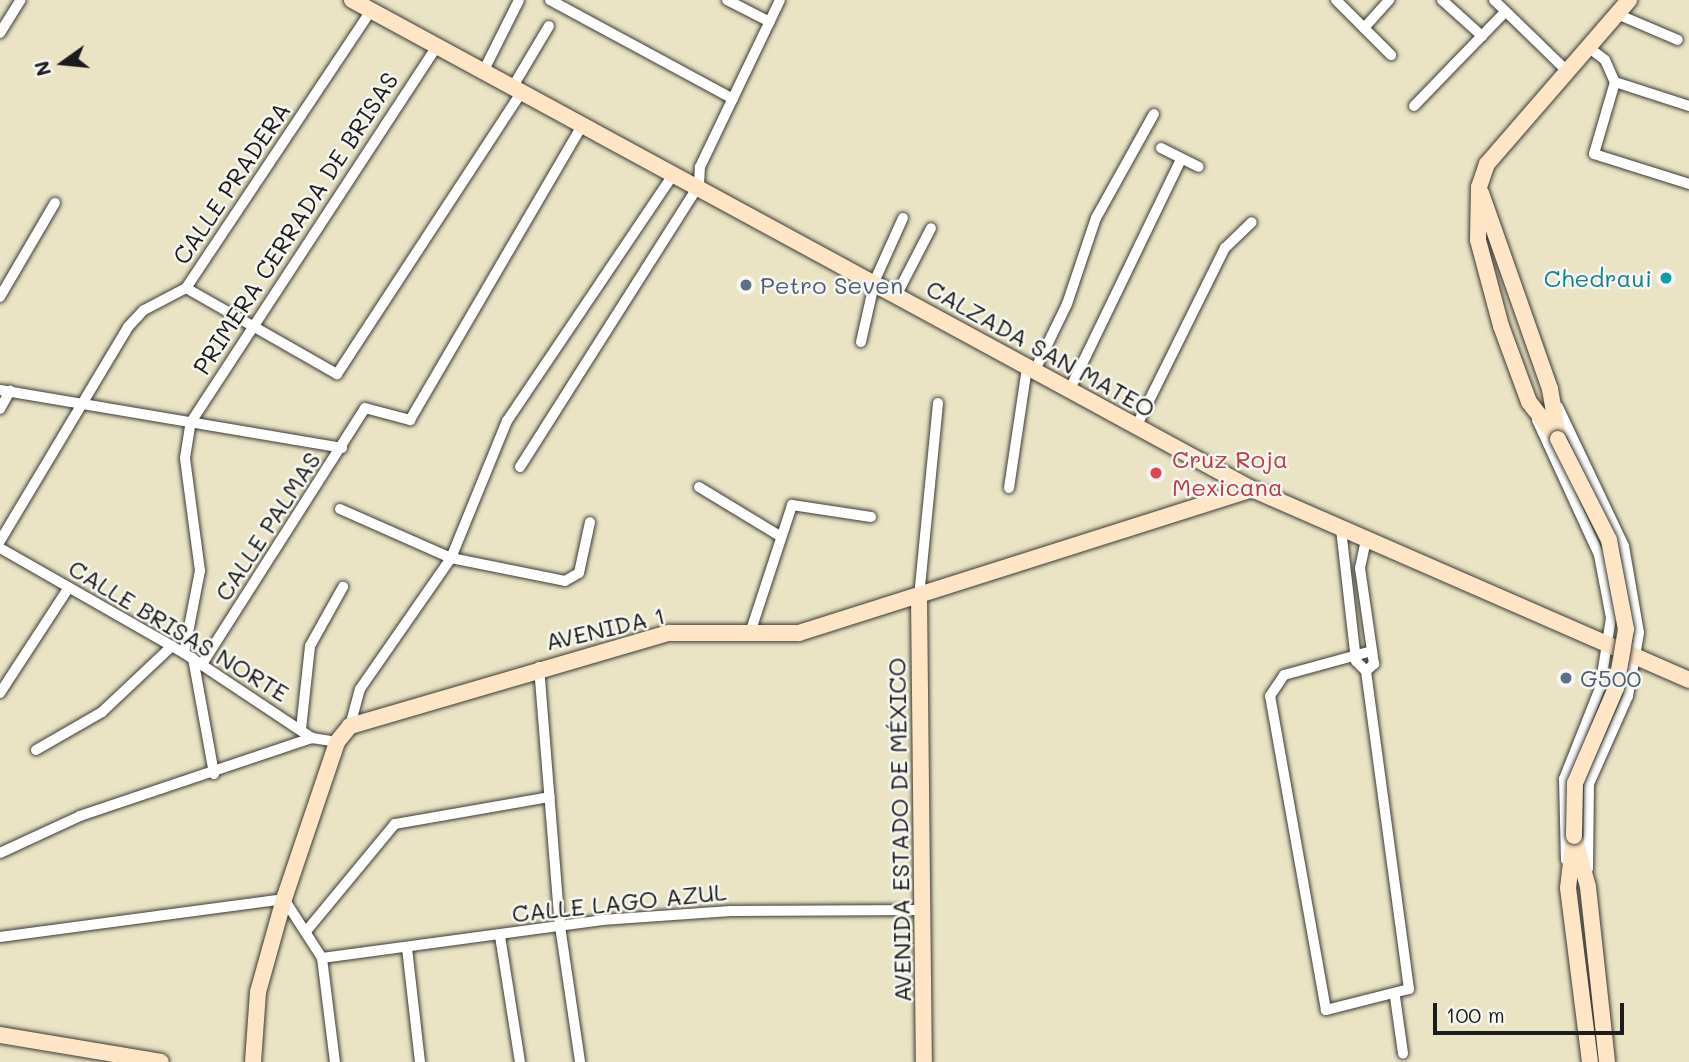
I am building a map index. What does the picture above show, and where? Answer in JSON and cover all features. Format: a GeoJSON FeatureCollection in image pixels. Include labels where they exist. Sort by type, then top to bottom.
{"type":"FeatureCollection","features":[{"type":"Feature","properties":{"kind":"street"},"geometry":{"type":"LineString","coordinates":[[0,33],[21,0]]}},
{"type":"Feature","properties":{"kind":"street","name":"CALZADA SAN MATEO"},"geometry":{"type":"LineString","coordinates":[[352,0],[516,91],[875,280],[1031,370],[1252,489],[1689,680]]}},
{"type":"Feature","properties":{"kind":"street"},"geometry":{"type":"LineString","coordinates":[[483,72],[519,0]]}},
{"type":"Feature","properties":{"kind":"street"},"geometry":{"type":"LineString","coordinates":[[550,0],[733,99]]}},
{"type":"Feature","properties":{"kind":"street"},"geometry":{"type":"LineString","coordinates":[[727,0],[769,22]]}},
{"type":"Feature","properties":{"kind":"street"},"geometry":{"type":"LineString","coordinates":[[520,467],[699,185],[700,167],[779,0]]}},
{"type":"Feature","properties":{"kind":"street"},"geometry":{"type":"LineString","coordinates":[[1336,0],[1391,55]]}},
{"type":"Feature","properties":{"kind":"street"},"geometry":{"type":"LineString","coordinates":[[1364,28],[1389,0]]}},
{"type":"Feature","properties":{"kind":"street"},"geometry":{"type":"LineString","coordinates":[[1442,0],[1482,36]]}},
{"type":"Feature","properties":{"kind":"street"},"geometry":{"type":"LineString","coordinates":[[1494,0],[1503,14],[1567,71]]}},
{"type":"Feature","properties":{"kind":"street"},"geometry":{"type":"LineString","coordinates":[[1590,1062],[1568,888],[1564,779],[1604,675],[1610,645],[1611,618],[1599,555],[1529,402],[1488,278],[1478,240],[1479,187],[1487,164],[1629,0]]}},
{"type":"Feature","properties":{"kind":"street","name":"CALLE PRADERA"},"geometry":{"type":"LineString","coordinates":[[0,541],[128,327],[144,310],[186,288],[371,11]]}},
{"type":"Feature","properties":{"kind":"street"},"geometry":{"type":"LineString","coordinates":[[1415,106],[1503,14]]}},
{"type":"Feature","properties":{"kind":"street"},"geometry":{"type":"LineString","coordinates":[[1617,14],[1678,40]]}},
{"type":"Feature","properties":{"kind":"street"},"geometry":{"type":"LineString","coordinates":[[186,288],[249,327],[337,374],[516,91],[549,26]]}},
{"type":"Feature","properties":{"kind":"street","name":"PRIMERA CERRADA DE BRISAS"},"geometry":{"type":"LineString","coordinates":[[191,422],[249,327],[436,47]]}},
{"type":"Feature","properties":{"kind":"street"},"geometry":{"type":"LineString","coordinates":[[1588,47],[1605,60],[1615,82],[1594,154],[1689,184]]}},
{"type":"Feature","properties":{"kind":"street"},"geometry":{"type":"LineString","coordinates":[[1615,82],[1689,106]]}},
{"type":"Feature","properties":{"kind":"street"},"geometry":{"type":"LineString","coordinates":[[1009,488],[1031,370],[1067,304],[1096,218],[1154,114]]}},
{"type":"Feature","properties":{"kind":"street","name":"CALLE PALMAS"},"geometry":{"type":"LineString","coordinates":[[193,659],[342,448],[365,408],[406,422],[582,125]]}},
{"type":"Feature","properties":{"kind":"street"},"geometry":{"type":"LineString","coordinates":[[1161,148],[1199,167]]}},
{"type":"Feature","properties":{"kind":"street"},"geometry":{"type":"LineString","coordinates":[[1069,391],[1181,159]]}},
{"type":"Feature","properties":{"kind":"street"},"geometry":{"type":"LineString","coordinates":[[253,1062],[258,992],[284,899],[337,742],[350,726],[360,689],[451,558],[507,421],[674,173]]}},
{"type":"Feature","properties":{"kind":"street"},"geometry":{"type":"LineString","coordinates":[[1479,187],[1550,389],[1624,546],[1638,619],[1637,657],[1630,686],[1589,784],[1588,887],[1607,1062]]}},
{"type":"Feature","properties":{"kind":"street"},"geometry":{"type":"LineString","coordinates":[[0,297],[55,203]]}},
{"type":"Feature","properties":{"kind":"street"},"geometry":{"type":"LineString","coordinates":[[861,342],[875,280],[903,218]]}},
{"type":"Feature","properties":{"kind":"street"},"geometry":{"type":"LineString","coordinates":[[1136,427],[1225,248],[1252,222]]}},
{"type":"Feature","properties":{"kind":"street"},"geometry":{"type":"LineString","coordinates":[[897,294],[931,228]]}},
{"type":"Feature","properties":{"kind":"street"},"geometry":{"type":"LineString","coordinates":[[1488,278],[1497,267],[1511,273]]}},
{"type":"Feature","properties":{"kind":"street"},"geometry":{"type":"LineString","coordinates":[[1550,389],[1549,417],[1608,540],[1625,610],[1616,688],[1575,783],[1576,861],[1588,887]]}},
{"type":"Feature","properties":{"kind":"street"},"geometry":{"type":"LineString","coordinates":[[0,409],[5,390],[342,448]]}},
{"type":"Feature","properties":{"kind":"street"},"geometry":{"type":"LineString","coordinates":[[1529,402],[1549,417]]}},
{"type":"Feature","properties":{"kind":"street"},"geometry":{"type":"LineString","coordinates":[[919,597],[939,403]]}},
{"type":"Feature","properties":{"kind":"street"},"geometry":{"type":"LineString","coordinates":[[191,422],[185,458],[200,571],[193,659],[214,775]]}},
{"type":"Feature","properties":{"kind":"street"},"geometry":{"type":"LineString","coordinates":[[699,487],[780,536]]}},
{"type":"Feature","properties":{"kind":"street","name":"AVENIDA 1"},"geometry":{"type":"LineString","coordinates":[[350,726],[539,667],[669,634],[799,633],[1252,489]]}},
{"type":"Feature","properties":{"kind":"street"},"geometry":{"type":"LineString","coordinates":[[750,633],[792,505],[871,517]]}},
{"type":"Feature","properties":{"kind":"street"},"geometry":{"type":"LineString","coordinates":[[340,509],[451,558],[574,580],[590,522]]}},
{"type":"Feature","properties":{"kind":"street"},"geometry":{"type":"LineString","coordinates":[[1341,529],[1360,654],[1357,666],[1366,671]]}},
{"type":"Feature","properties":{"kind":"street"},"geometry":{"type":"LineString","coordinates":[[1366,540],[1360,568],[1374,664],[1366,671]]}},
{"type":"Feature","properties":{"kind":"street","name":"CALLE BRISAS NORTE"},"geometry":{"type":"LineString","coordinates":[[0,548],[172,646],[312,738],[337,742]]}},
{"type":"Feature","properties":{"kind":"street"},"geometry":{"type":"LineString","coordinates":[[0,693],[69,587]]}},
{"type":"Feature","properties":{"kind":"street"},"geometry":{"type":"LineString","coordinates":[[301,730],[310,646],[343,587]]}},
{"type":"Feature","properties":{"kind":"street","name":"AVENIDA ESTADO DE MÉXICO"},"geometry":{"type":"LineString","coordinates":[[919,597],[924,1062]]}},
{"type":"Feature","properties":{"kind":"street"},"geometry":{"type":"LineString","coordinates":[[1611,618],[1623,627],[1638,619]]}},
{"type":"Feature","properties":{"kind":"street"},"geometry":{"type":"LineString","coordinates":[[36,750],[103,712],[172,646]]}},
{"type":"Feature","properties":{"kind":"street"},"geometry":{"type":"LineString","coordinates":[[1366,671],[1405,932],[1409,989],[1395,997],[1321,1007],[1270,696],[1284,675],[1372,651]]}},
{"type":"Feature","properties":{"kind":"street"},"geometry":{"type":"LineString","coordinates":[[539,667],[560,926],[580,1062]]}},
{"type":"Feature","properties":{"kind":"street"},"geometry":{"type":"LineString","coordinates":[[1604,675],[1617,671],[1630,686]]}},
{"type":"Feature","properties":{"kind":"street"},"geometry":{"type":"LineString","coordinates":[[0,853],[80,816],[214,775],[312,738]]}},
{"type":"Feature","properties":{"kind":"street"},"geometry":{"type":"LineString","coordinates":[[307,929],[396,824],[550,797]]}},
{"type":"Feature","properties":{"kind":"street"},"geometry":{"type":"LineString","coordinates":[[1568,888],[1576,861]]}},
{"type":"Feature","properties":{"kind":"street"},"geometry":{"type":"LineString","coordinates":[[284,899],[307,929],[322,958],[335,1062]]}},
{"type":"Feature","properties":{"kind":"street"},"geometry":{"type":"LineString","coordinates":[[0,937],[284,899]]}},
{"type":"Feature","properties":{"kind":"street","name":"CALLE LAGO AZUL"},"geometry":{"type":"LineString","coordinates":[[322,958],[560,926],[732,911],[922,910]]}},
{"type":"Feature","properties":{"kind":"street"},"geometry":{"type":"LineString","coordinates":[[500,936],[520,1062]]}},
{"type":"Feature","properties":{"kind":"street"},"geometry":{"type":"LineString","coordinates":[[407,948],[421,1062]]}},
{"type":"Feature","properties":{"kind":"street"},"geometry":{"type":"LineString","coordinates":[[1395,997],[1403,1053]]}},
{"type":"Feature","properties":{"kind":"street"},"geometry":{"type":"LineString","coordinates":[[0,1035],[161,1062]]}},
{"type":"Feature","properties":{"kind":"place","name":"Chedraui"},"geometry":{"type":"Point","coordinates":[1666,278]}},
{"type":"Feature","properties":{"kind":"place","name":"Petro Seven"},"geometry":{"type":"Point","coordinates":[746,285]}},
{"type":"Feature","properties":{"kind":"place","name":"Cruz Roja Mexicana"},"geometry":{"type":"Point","coordinates":[1156,473]}},
{"type":"Feature","properties":{"kind":"place","name":"G500"},"geometry":{"type":"Point","coordinates":[1566,678]}}]}
